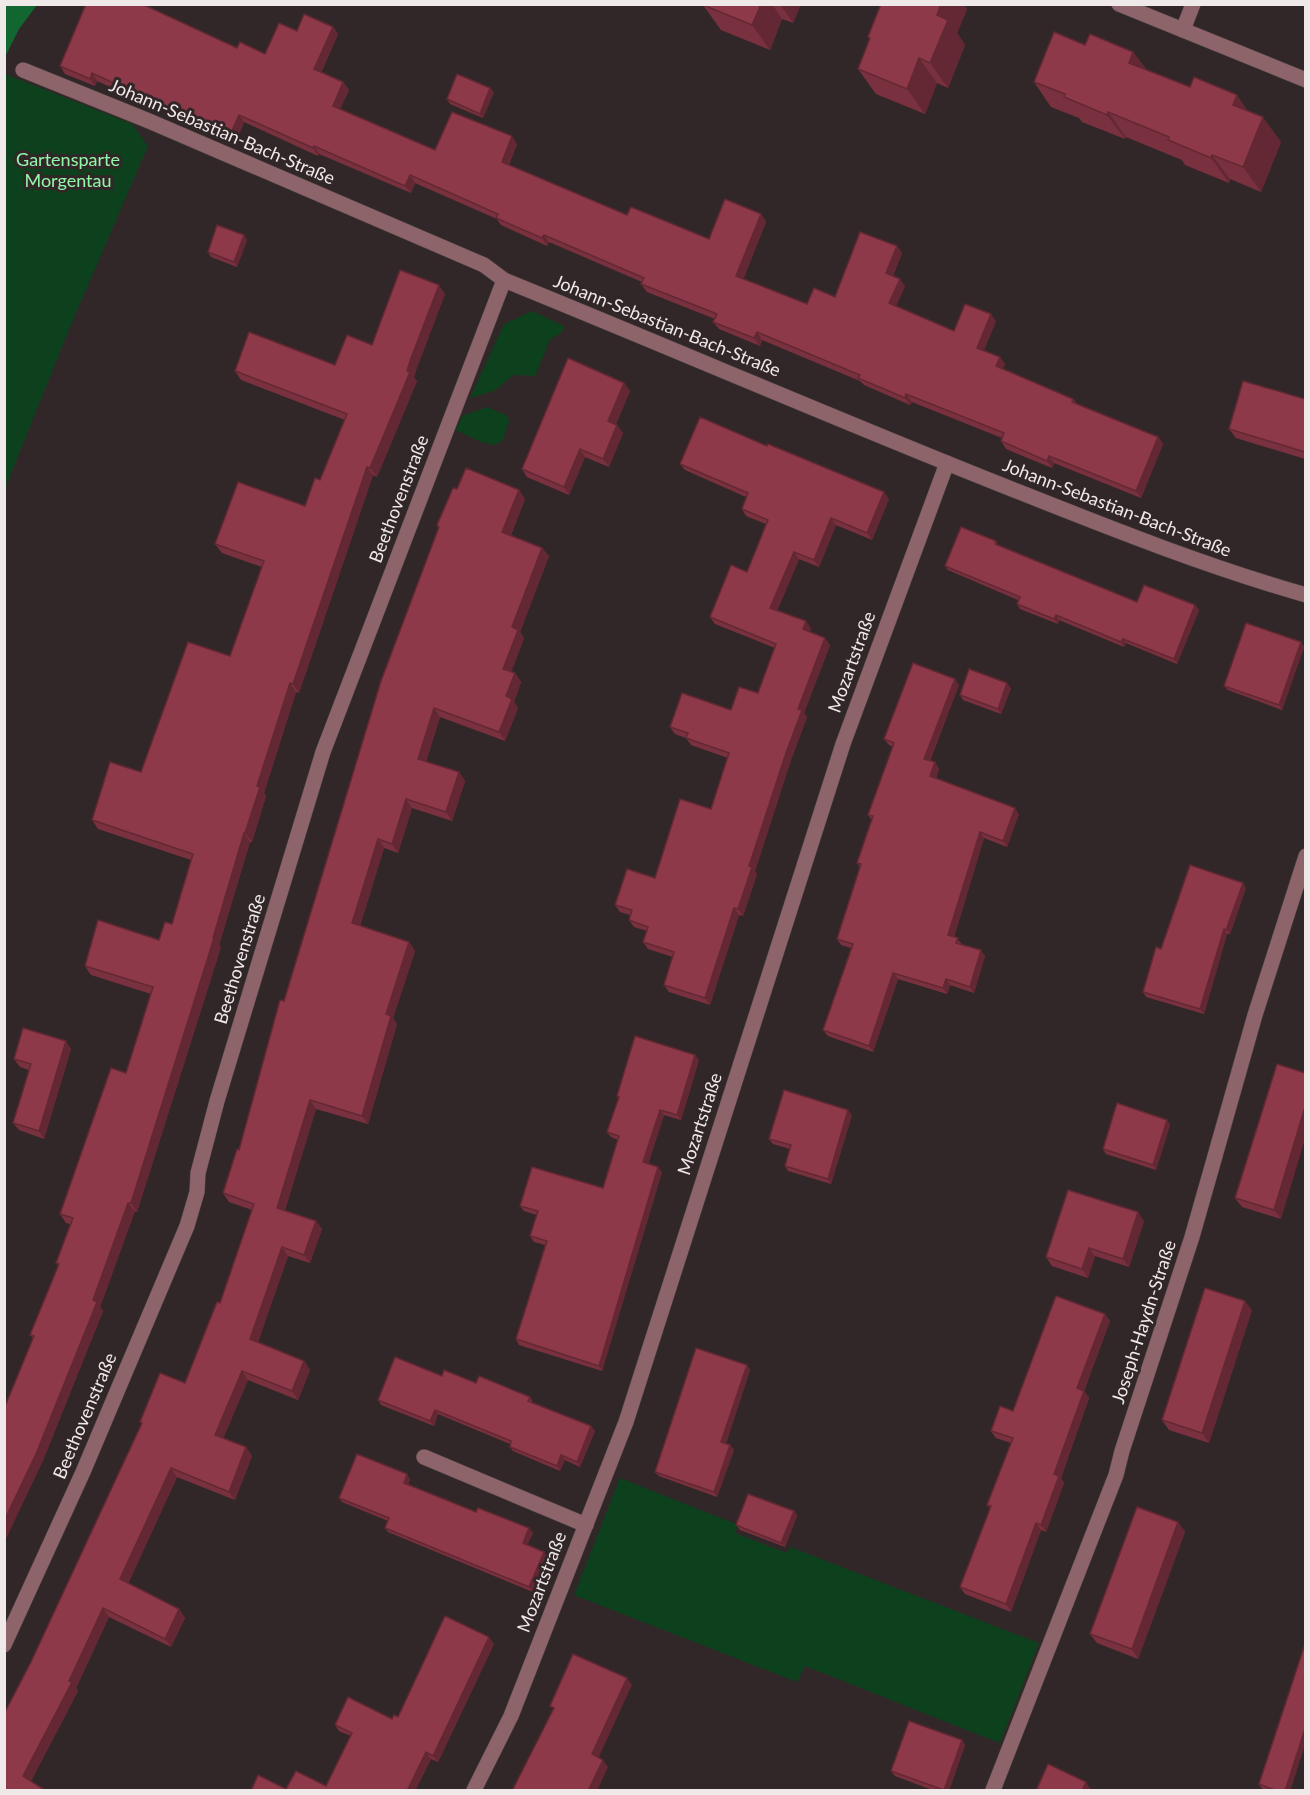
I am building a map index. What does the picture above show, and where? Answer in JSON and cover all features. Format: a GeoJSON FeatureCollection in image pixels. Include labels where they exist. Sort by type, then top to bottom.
{"type":"FeatureCollection","features":[{"type":"Feature","properties":{"kind":"street"},"geometry":{"type":"LineString","coordinates":[[1119,4],[1305,80]]}},
{"type":"Feature","properties":{"kind":"street"},"geometry":{"type":"LineString","coordinates":[[1183,30],[1193,4]]}},
{"type":"Feature","properties":{"kind":"street","name":"Johann-Sebastian-Bach-Straße"},"geometry":{"type":"LineString","coordinates":[[23,70],[149,121],[484,265],[504,280],[947,463],[1152,545],[1251,580],[1305,595]]}},
{"type":"Feature","properties":{"kind":"street","name":"Beethovenstraße"},"geometry":{"type":"LineString","coordinates":[[4,1645],[83,1472],[187,1226],[217,1101],[323,752],[504,280]]}},
{"type":"Feature","properties":{"kind":"street","name":"Mozartstraße"},"geometry":{"type":"LineString","coordinates":[[474,1791],[511,1716],[626,1422],[843,744],[947,463]]}},
{"type":"Feature","properties":{"kind":"street","name":"Joseph-Haydn-Straße"},"geometry":{"type":"LineString","coordinates":[[993,1791],[1116,1475],[1131,1421],[1192,1237],[1255,1015],[1305,856]]}},
{"type":"Feature","properties":{"kind":"street"},"geometry":{"type":"LineString","coordinates":[[424,1457],[586,1525]]}},
{"type":"Feature","properties":{"kind":"green space"},"geometry":{"type":"Polygon","coordinates":[[[5,4],[37,5],[19,29],[5,57],[5,4]]]}},
{"type":"Feature","properties":{"kind":"green space","name":"Gartensparte Morgentau"},"geometry":{"type":"Polygon","coordinates":[[[5,74],[132,124],[148,146],[70,327],[5,489],[5,74]]]}},
{"type":"Feature","properties":{"kind":"green space"},"geometry":{"type":"Polygon","coordinates":[[[532,311],[564,326],[562,332],[550,340],[535,376],[513,375],[496,390],[470,398],[504,324],[532,311]]]}},
{"type":"Feature","properties":{"kind":"green space"},"geometry":{"type":"Polygon","coordinates":[[[487,407],[508,416],[509,422],[502,441],[494,445],[481,442],[456,430],[462,416],[487,407]]]}},
{"type":"Feature","properties":{"kind":"green space"},"geometry":{"type":"Polygon","coordinates":[[[620,1478],[738,1525],[735,1533],[787,1553],[790,1547],[1039,1643],[1000,1743],[805,1666],[797,1682],[574,1595],[620,1478]]]}},
{"type":"Feature","properties":{"kind":"building"},"geometry":{"type":"Polygon","coordinates":[[[86,4],[142,4],[237,48],[240,42],[265,54],[279,23],[297,31],[304,14],[333,27],[314,69],[343,82],[333,106],[435,150],[452,112],[512,136],[502,162],[627,215],[631,207],[709,239],[725,199],[761,214],[736,276],[807,304],[814,288],[835,297],[860,232],[897,246],[886,273],[900,279],[889,303],[954,331],[965,304],[991,314],[977,348],[1000,357],[996,366],[1073,399],[1072,402],[1158,437],[1136,491],[1049,456],[1047,461],[1001,441],[1004,433],[906,394],[905,398],[858,378],[860,375],[757,332],[754,338],[713,322],[717,314],[641,284],[644,278],[544,235],[542,238],[496,218],[498,214],[410,175],[405,186],[239,115],[231,133],[178,109],[177,112],[92,73],[90,79],[60,66],[86,4]]]}},
{"type":"Feature","properties":{"kind":"building"},"geometry":{"type":"Polygon","coordinates":[[[704,4],[761,4],[752,25],[704,4]]]}},
{"type":"Feature","properties":{"kind":"building"},"geometry":{"type":"Polygon","coordinates":[[[881,4],[941,4],[937,15],[948,20],[930,63],[919,58],[907,89],[858,69],[881,4]]]}},
{"type":"Feature","properties":{"kind":"building"},"geometry":{"type":"Polygon","coordinates":[[[1054,32],[1085,45],[1090,34],[1133,52],[1129,63],[1190,87],[1194,77],[1237,95],[1233,105],[1263,117],[1243,167],[1212,155],[1211,158],[1168,140],[1169,137],[1108,112],[1107,115],[1064,97],[1065,94],[1034,82],[1054,32]]]}},
{"type":"Feature","properties":{"kind":"building"},"geometry":{"type":"Polygon","coordinates":[[[457,74],[490,88],[480,114],[447,99],[457,74]]]}},
{"type":"Feature","properties":{"kind":"building"},"geometry":{"type":"Polygon","coordinates":[[[217,225],[244,235],[234,262],[208,252],[217,225]]]}},
{"type":"Feature","properties":{"kind":"building"},"geometry":{"type":"Polygon","coordinates":[[[400,270],[439,285],[410,361],[407,371],[410,372],[370,468],[367,467],[293,684],[290,683],[257,786],[260,787],[244,833],[214,938],[131,1203],[128,1203],[93,1300],[97,1302],[36,1454],[4,1521],[4,1403],[6,1404],[34,1336],[30,1335],[59,1264],[56,1263],[73,1218],[60,1214],[111,1068],[126,1073],[153,987],[85,966],[98,920],[159,940],[165,922],[172,924],[193,854],[92,820],[110,762],[141,772],[188,642],[230,656],[264,561],[215,544],[238,482],[305,506],[315,478],[320,480],[347,414],[235,371],[249,332],[335,365],[347,335],[372,345],[400,270]]]}},
{"type":"Feature","properties":{"kind":"building"},"geometry":{"type":"Polygon","coordinates":[[[568,358],[624,383],[608,421],[617,425],[603,459],[580,449],[564,487],[522,469],[568,358]]]}},
{"type":"Feature","properties":{"kind":"building"},"geometry":{"type":"Polygon","coordinates":[[[1243,381],[1305,399],[1305,452],[1229,429],[1243,381]]]}},
{"type":"Feature","properties":{"kind":"building"},"geometry":{"type":"Polygon","coordinates":[[[700,417],[884,492],[867,533],[831,518],[814,560],[794,552],[770,608],[806,621],[803,629],[825,638],[798,709],[802,710],[749,866],[752,867],[738,909],[734,908],[705,998],[664,985],[674,952],[643,942],[648,927],[629,920],[632,910],[615,905],[627,869],[655,878],[680,799],[711,809],[729,753],[686,738],[688,733],[670,727],[682,693],[731,710],[739,687],[758,693],[776,644],[710,617],[731,565],[747,572],[768,520],[742,509],[748,493],[680,464],[700,417]]]}},
{"type":"Feature","properties":{"kind":"building"},"geometry":{"type":"Polygon","coordinates":[[[466,468],[519,490],[502,532],[542,548],[512,627],[518,630],[503,669],[515,673],[506,696],[512,699],[499,732],[434,708],[418,759],[459,772],[446,812],[406,799],[392,844],[378,839],[352,923],[409,942],[386,1014],[391,1016],[362,1116],[310,1100],[277,1208],[316,1221],[304,1255],[282,1247],[250,1339],[304,1361],[292,1391],[242,1371],[215,1435],[246,1447],[229,1492],[171,1468],[120,1579],[179,1609],[165,1639],[103,1608],[69,1681],[72,1682],[23,1776],[46,1791],[4,1791],[4,1714],[31,1662],[142,1423],[140,1422],[160,1373],[185,1383],[217,1302],[220,1303],[254,1204],[223,1193],[237,1149],[239,1150],[280,1000],[284,1001],[381,681],[439,527],[437,525],[453,488],[457,489],[466,468]]]}},
{"type":"Feature","properties":{"kind":"building"},"geometry":{"type":"Polygon","coordinates":[[[961,527],[996,541],[995,544],[1137,602],[1144,585],[1195,605],[1174,659],[1123,639],[1121,642],[1056,615],[1054,619],[1017,604],[1020,597],[945,566],[961,527]]]}},
{"type":"Feature","properties":{"kind":"building"},"geometry":{"type":"Polygon","coordinates":[[[1246,623],[1301,642],[1279,705],[1224,686],[1246,623]]]}},
{"type":"Feature","properties":{"kind":"building"},"geometry":{"type":"Polygon","coordinates":[[[913,663],[955,679],[924,759],[935,762],[930,776],[1015,808],[1003,841],[980,832],[948,935],[958,938],[956,943],[981,950],[970,987],[946,979],[943,988],[893,973],[869,1046],[823,1030],[853,944],[837,939],[861,864],[857,863],[873,816],[868,815],[894,743],[884,739],[913,663]]]}},
{"type":"Feature","properties":{"kind":"building"},"geometry":{"type":"Polygon","coordinates":[[[969,669],[1007,683],[998,709],[960,695],[969,669]]]}},
{"type":"Feature","properties":{"kind":"building"},"geometry":{"type":"Polygon","coordinates":[[[1190,865],[1243,883],[1226,930],[1224,929],[1200,1009],[1143,992],[1156,947],[1161,949],[1190,865]]]}},
{"type":"Feature","properties":{"kind":"building"},"geometry":{"type":"Polygon","coordinates":[[[23,1028],[66,1041],[39,1131],[13,1123],[31,1064],[14,1059],[23,1028]]]}},
{"type":"Feature","properties":{"kind":"building"},"geometry":{"type":"Polygon","coordinates":[[[635,1036],[695,1055],[677,1115],[660,1110],[643,1162],[658,1167],[599,1366],[516,1339],[547,1241],[530,1236],[538,1211],[520,1206],[532,1167],[603,1188],[619,1136],[607,1132],[635,1036]]]}},
{"type":"Feature","properties":{"kind":"building"},"geometry":{"type":"Polygon","coordinates":[[[1277,1064],[1305,1073],[1305,1107],[1274,1210],[1235,1198],[1277,1064]]]}},
{"type":"Feature","properties":{"kind":"building"},"geometry":{"type":"Polygon","coordinates":[[[784,1090],[848,1110],[828,1179],[785,1166],[791,1145],[769,1139],[784,1090]]]}},
{"type":"Feature","properties":{"kind":"building"},"geometry":{"type":"Polygon","coordinates":[[[1117,1103],[1167,1120],[1153,1165],[1103,1149],[1117,1103]]]}},
{"type":"Feature","properties":{"kind":"building"},"geometry":{"type":"Polygon","coordinates":[[[1068,1190],[1138,1212],[1123,1259],[1089,1248],[1082,1269],[1046,1257],[1068,1190]]]}},
{"type":"Feature","properties":{"kind":"building"},"geometry":{"type":"Polygon","coordinates":[[[1205,1288],[1245,1301],[1202,1433],[1162,1420],[1205,1288]]]}},
{"type":"Feature","properties":{"kind":"building"},"geometry":{"type":"Polygon","coordinates":[[[1056,1296],[1105,1314],[1077,1388],[1084,1391],[1054,1474],[1059,1476],[1041,1525],[1036,1523],[1006,1604],[960,1587],[991,1506],[987,1505],[1013,1438],[991,1431],[1000,1406],[1013,1411],[1056,1296]]]}},
{"type":"Feature","properties":{"kind":"building"},"geometry":{"type":"Polygon","coordinates":[[[696,1348],[747,1365],[721,1442],[730,1445],[714,1492],[655,1472],[696,1348]]]}},
{"type":"Feature","properties":{"kind":"building"},"geometry":{"type":"Polygon","coordinates":[[[395,1357],[442,1376],[444,1370],[476,1383],[479,1376],[530,1397],[528,1401],[591,1426],[577,1462],[561,1455],[557,1466],[510,1447],[511,1441],[435,1410],[430,1421],[378,1400],[395,1357]]]}},
{"type":"Feature","properties":{"kind":"building"},"geometry":{"type":"Polygon","coordinates":[[[357,1454],[407,1474],[404,1483],[476,1512],[478,1508],[529,1528],[523,1543],[544,1552],[529,1587],[385,1528],[389,1518],[339,1498],[357,1454]]]}},
{"type":"Feature","properties":{"kind":"building"},"geometry":{"type":"Polygon","coordinates":[[[748,1494],[794,1511],[781,1543],[736,1525],[748,1494]]]}},
{"type":"Feature","properties":{"kind":"building"},"geometry":{"type":"Polygon","coordinates":[[[1137,1507],[1178,1522],[1132,1649],[1090,1634],[1137,1507]]]}},
{"type":"Feature","properties":{"kind":"building"},"geometry":{"type":"Polygon","coordinates":[[[445,1616],[489,1637],[433,1756],[426,1752],[407,1791],[251,1791],[258,1775],[286,1789],[296,1771],[326,1786],[352,1733],[335,1725],[348,1697],[392,1719],[394,1715],[398,1717],[445,1616]]]}},
{"type":"Feature","properties":{"kind":"building"},"geometry":{"type":"Polygon","coordinates":[[[1305,1644],[1305,1729],[1285,1791],[1277,1791],[1259,1784],[1305,1644]]]}},
{"type":"Feature","properties":{"kind":"building"},"geometry":{"type":"Polygon","coordinates":[[[573,1654],[627,1678],[592,1754],[603,1760],[588,1791],[512,1791],[554,1708],[550,1706],[573,1654]]]}},
{"type":"Feature","properties":{"kind":"building"},"geometry":{"type":"Polygon","coordinates":[[[909,1721],[962,1740],[944,1790],[891,1771],[909,1721]]]}},
{"type":"Feature","properties":{"kind":"building"},"geometry":{"type":"Polygon","coordinates":[[[1048,1764],[1086,1782],[1082,1791],[1036,1791],[1048,1764]]]}}]}
